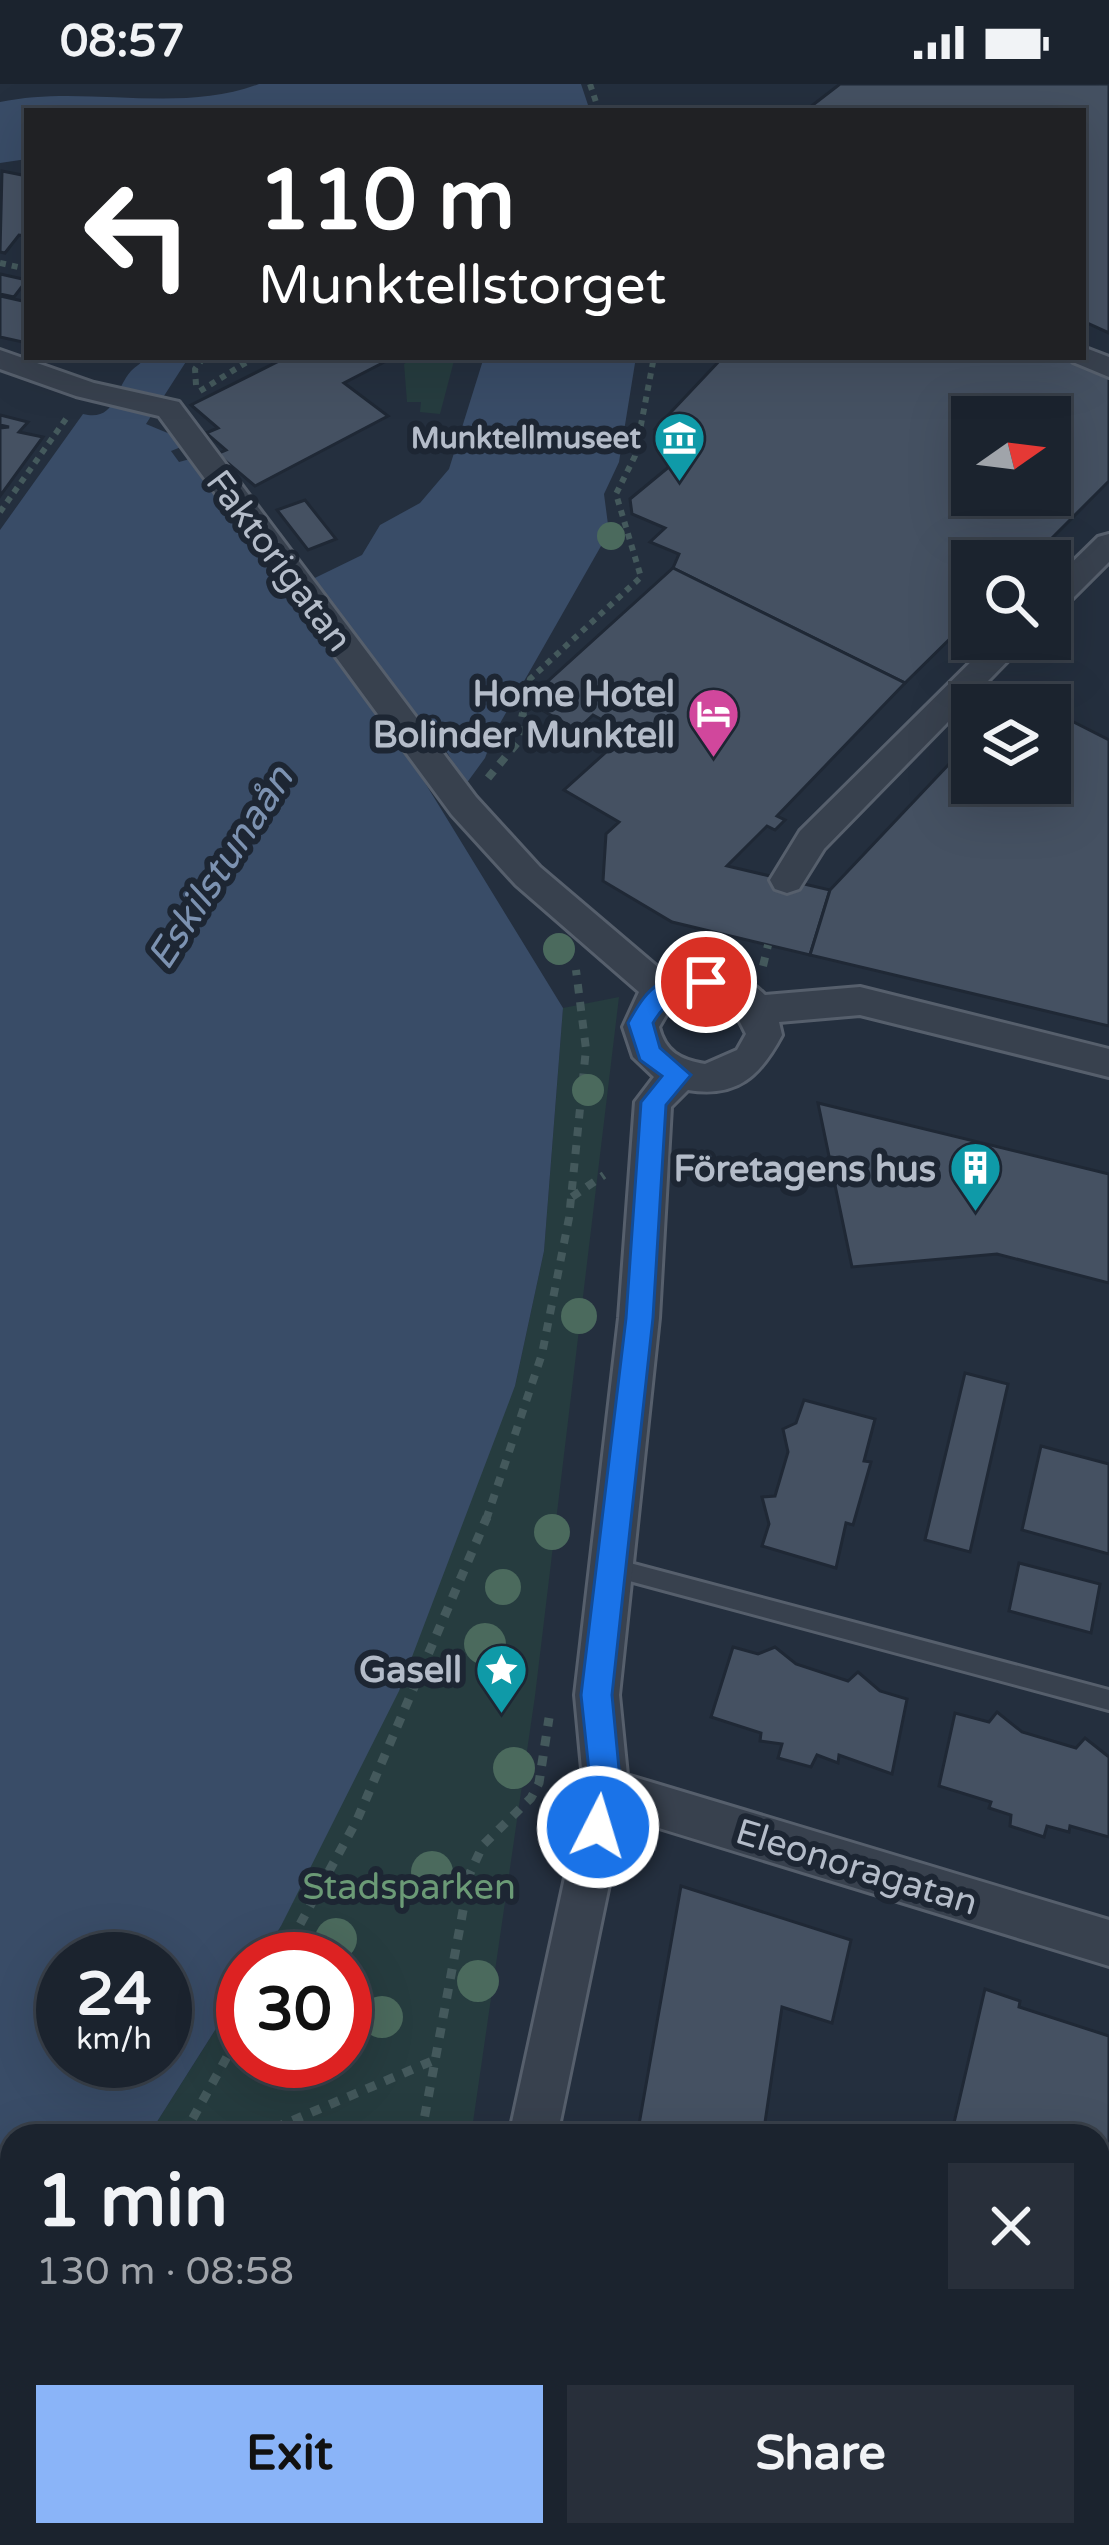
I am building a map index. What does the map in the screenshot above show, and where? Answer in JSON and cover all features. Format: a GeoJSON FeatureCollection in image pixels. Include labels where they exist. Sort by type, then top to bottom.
{"type":"FeatureCollection","features":[{"type":"Feature","properties":{"kind":"street","name":"Faktorigatan"},"geometry":{"type":"LineString","coordinates":[[0,358],[86,390],[169,410],[464,806],[528,876],[663,992]]}},
{"type":"Feature","properties":{"kind":"street"},"geometry":{"type":"LineString","coordinates":[[1071,581],[1109,544]]}},
{"type":"Feature","properties":{"kind":"street"},"geometry":{"type":"LineString","coordinates":[[787,880],[812,840],[992,660]]}},
{"type":"Feature","properties":{"kind":"street"},"geometry":{"type":"LineString","coordinates":[[688,982],[706,982],[741,993],[757,1010],[764,1036],[750,1063],[718,1078],[679,1075],[661,1066],[642,1039],[646,1008],[663,992],[688,982]]}},
{"type":"Feature","properties":{"kind":"street"},"geometry":{"type":"LineString","coordinates":[[757,1010],[860,1001],[1109,1063]]}},
{"type":"Feature","properties":{"kind":"street"},"geometry":{"type":"LineString","coordinates":[[536,2124],[606,1790],[596,1695],[639,1318],[653,1102],[679,1075]]}},
{"type":"Feature","properties":{"kind":"street","name":"Eleonoragatan"},"geometry":{"type":"LineString","coordinates":[[606,1790],[1109,1942]]}},
{"type":"Feature","properties":{"kind":"lane"},"geometry":{"type":"LineString","coordinates":[[611,1567],[1109,1700]]}},
{"type":"Feature","properties":{"kind":"path"},"geometry":{"type":"LineString","coordinates":[[202,360],[195,369],[196,393],[250,360]]}},
{"type":"Feature","properties":{"kind":"path"},"geometry":{"type":"LineString","coordinates":[[464,806],[517,742],[530,679],[640,578],[616,494],[635,456],[653,360]]}},
{"type":"Feature","properties":{"kind":"path"},"geometry":{"type":"LineString","coordinates":[[0,512],[86,390]]}},
{"type":"Feature","properties":{"kind":"path"},"geometry":{"type":"LineString","coordinates":[[296,1932],[357,1820],[477,1547],[542,1354],[571,1198],[586,1049],[575,967],[595,930]]}},
{"type":"Feature","properties":{"kind":"path"},"geometry":{"type":"LineString","coordinates":[[571,1198],[616,1166],[614,1189]]}},
{"type":"Feature","properties":{"kind":"path"},"geometry":{"type":"LineString","coordinates":[[423,2124],[470,1873],[482,1845],[531,1798],[539,1783],[550,1714]]}},
{"type":"Feature","properties":{"kind":"path"},"geometry":{"type":"LineString","coordinates":[[284,2124],[434,2061]]}},
{"type":"Feature","properties":{"kind":"path"},"geometry":{"type":"LineString","coordinates":[[190,2124],[216,2077]]}},
{"type":"Feature","properties":{"kind":"green space"},"geometry":{"type":"Polygon","coordinates":[[[454,360],[440,414],[420,412],[421,402],[407,402],[404,364],[454,360]]]}},
{"type":"Feature","properties":{"kind":"green space","name":"Stadsparken"},"geometry":{"type":"Polygon","coordinates":[[[619,997],[535,1696],[473,2124],[156,2124],[178,2088],[192,2088],[192,2067],[216,2029],[216,2088],[372,2088],[372,1932],[277,1932],[515,1386],[544,1251],[563,1008],[619,997]]]}},
{"type":"Feature","properties":{"kind":"water"},"geometry":{"type":"Polygon","coordinates":[[[259,84],[581,84],[589,108],[24,108],[24,159],[0,163],[0,102],[32,97],[163,99],[228,93],[259,84]]]}},
{"type":"Feature","properties":{"kind":"water","name":"Eskilstunaån"},"geometry":{"type":"Polygon","coordinates":[[[143,360],[187,360],[146,424],[170,434],[181,447],[171,451],[179,462],[190,459],[286,592],[362,555],[380,525],[420,503],[449,469],[483,360],[636,360],[619,462],[604,494],[609,532],[495,732],[485,758],[466,784],[442,744],[411,760],[563,1008],[544,1251],[515,1386],[399,1691],[281,1926],[277,1932],[216,1932],[216,2029],[192,2067],[192,1932],[36,1932],[36,2088],[178,2088],[156,2124],[0,2124],[0,530],[83,414],[108,409],[143,360]]]}},
{"type":"Feature","properties":{"kind":"building"},"geometry":{"type":"Polygon","coordinates":[[[840,84],[1109,84],[1109,333],[1086,322],[1086,108],[809,108],[840,84]]]}},
{"type":"Feature","properties":{"kind":"building"},"geometry":{"type":"Polygon","coordinates":[[[2,171],[24,175],[24,236],[19,235],[5,253],[0,252],[2,171]]]}},
{"type":"Feature","properties":{"kind":"building"},"geometry":{"type":"Polygon","coordinates":[[[0,274],[24,279],[14,297],[0,294],[0,274]]]}},
{"type":"Feature","properties":{"kind":"building"},"geometry":{"type":"Polygon","coordinates":[[[0,296],[24,301],[24,342],[0,337],[0,296]]]}},
{"type":"Feature","properties":{"kind":"building"},"geometry":{"type":"Polygon","coordinates":[[[281,360],[388,360],[344,383],[388,416],[255,486],[217,454],[226,450],[206,433],[218,428],[191,405],[281,360]]]}},
{"type":"Feature","properties":{"kind":"building"},"geometry":{"type":"Polygon","coordinates":[[[720,360],[1068,360],[1109,378],[1109,481],[1050,540],[951,540],[951,638],[905,683],[673,568],[679,554],[650,542],[665,528],[632,514],[630,499],[693,447],[655,429],[720,360]]]}},
{"type":"Feature","properties":{"kind":"building"},"geometry":{"type":"Polygon","coordinates":[[[0,415],[28,422],[19,432],[43,437],[0,496],[0,428],[9,427],[0,425],[0,415]]]}},
{"type":"Feature","properties":{"kind":"building"},"geometry":{"type":"Polygon","coordinates":[[[305,500],[336,539],[308,550],[277,510],[305,500]]]}},
{"type":"Feature","properties":{"kind":"building","name":"Home Hotel Bolinder Munktell"},"geometry":{"type":"Polygon","coordinates":[[[673,568],[905,683],[777,816],[785,820],[775,830],[767,826],[727,866],[830,890],[810,955],[672,922],[603,881],[606,834],[619,822],[564,790],[627,733],[593,715],[577,730],[526,701],[673,568]]]}},
{"type":"Feature","properties":{"kind":"building"},"geometry":{"type":"Polygon","coordinates":[[[1071,721],[1109,740],[1109,1026],[810,955],[830,890],[951,762],[951,804],[1071,804],[1071,721]]]}},
{"type":"Feature","properties":{"kind":"building","name":"Företagens hus"},"geometry":{"type":"Polygon","coordinates":[[[818,1103],[1109,1174],[1109,1283],[997,1254],[852,1267],[818,1103]]]}},
{"type":"Feature","properties":{"kind":"building"},"geometry":{"type":"Polygon","coordinates":[[[965,1373],[1008,1384],[970,1552],[925,1540],[965,1373]]]}},
{"type":"Feature","properties":{"kind":"building"},"geometry":{"type":"Polygon","coordinates":[[[804,1400],[875,1419],[864,1461],[871,1462],[853,1525],[846,1523],[836,1568],[762,1546],[769,1524],[762,1497],[775,1496],[788,1452],[783,1429],[796,1423],[804,1400]]]}},
{"type":"Feature","properties":{"kind":"building"},"geometry":{"type":"Polygon","coordinates":[[[1041,1446],[1109,1464],[1109,1554],[1022,1530],[1041,1446]]]}},
{"type":"Feature","properties":{"kind":"building"},"geometry":{"type":"Polygon","coordinates":[[[1019,1563],[1100,1584],[1091,1633],[1009,1611],[1019,1563]]]}},
{"type":"Feature","properties":{"kind":"building"},"geometry":{"type":"Polygon","coordinates":[[[733,1647],[758,1654],[775,1647],[796,1664],[848,1681],[858,1672],[880,1691],[907,1699],[892,1774],[839,1755],[838,1763],[817,1755],[811,1767],[778,1758],[782,1744],[760,1741],[761,1733],[711,1717],[733,1647]]]}},
{"type":"Feature","properties":{"kind":"building"},"geometry":{"type":"Polygon","coordinates":[[[997,1712],[1022,1732],[1076,1748],[1085,1738],[1109,1757],[1109,1837],[1070,1826],[1069,1832],[1047,1826],[1044,1837],[1010,1826],[1011,1815],[989,1808],[991,1802],[939,1786],[955,1713],[989,1722],[997,1712]]]}},
{"type":"Feature","properties":{"kind":"building"},"geometry":{"type":"Polygon","coordinates":[[[681,1886],[851,1940],[832,2023],[782,2007],[765,2124],[639,2124],[681,1886]]]}},
{"type":"Feature","properties":{"kind":"building"},"geometry":{"type":"Polygon","coordinates":[[[985,1989],[1020,2001],[1019,2007],[1109,2036],[1109,2124],[954,2124],[985,1989]]]}},
{"type":"Feature","properties":{"kind":"place","name":"Munktellmuseet"},"geometry":{"type":"Point","coordinates":[680,484]}},
{"type":"Feature","properties":{"kind":"place","name":"Home Hotel Bolinder Munktell"},"geometry":{"type":"Point","coordinates":[714,760]}},
{"type":"Feature","properties":{"kind":"place","name":"Företagens hus"},"geometry":{"type":"Point","coordinates":[975,1214]}},
{"type":"Feature","properties":{"kind":"place","name":"Gasell"},"geometry":{"type":"Point","coordinates":[501,1715]}},
{"type":"Feature","properties":{"kind":"route"},"geometry":{"type":"LineString","coordinates":[[598,1827],[606,1790],[596,1695],[639,1318],[653,1102],[679,1075],[649,1053],[641,1023],[656,996],[688,982],[706,982]]}}]}
